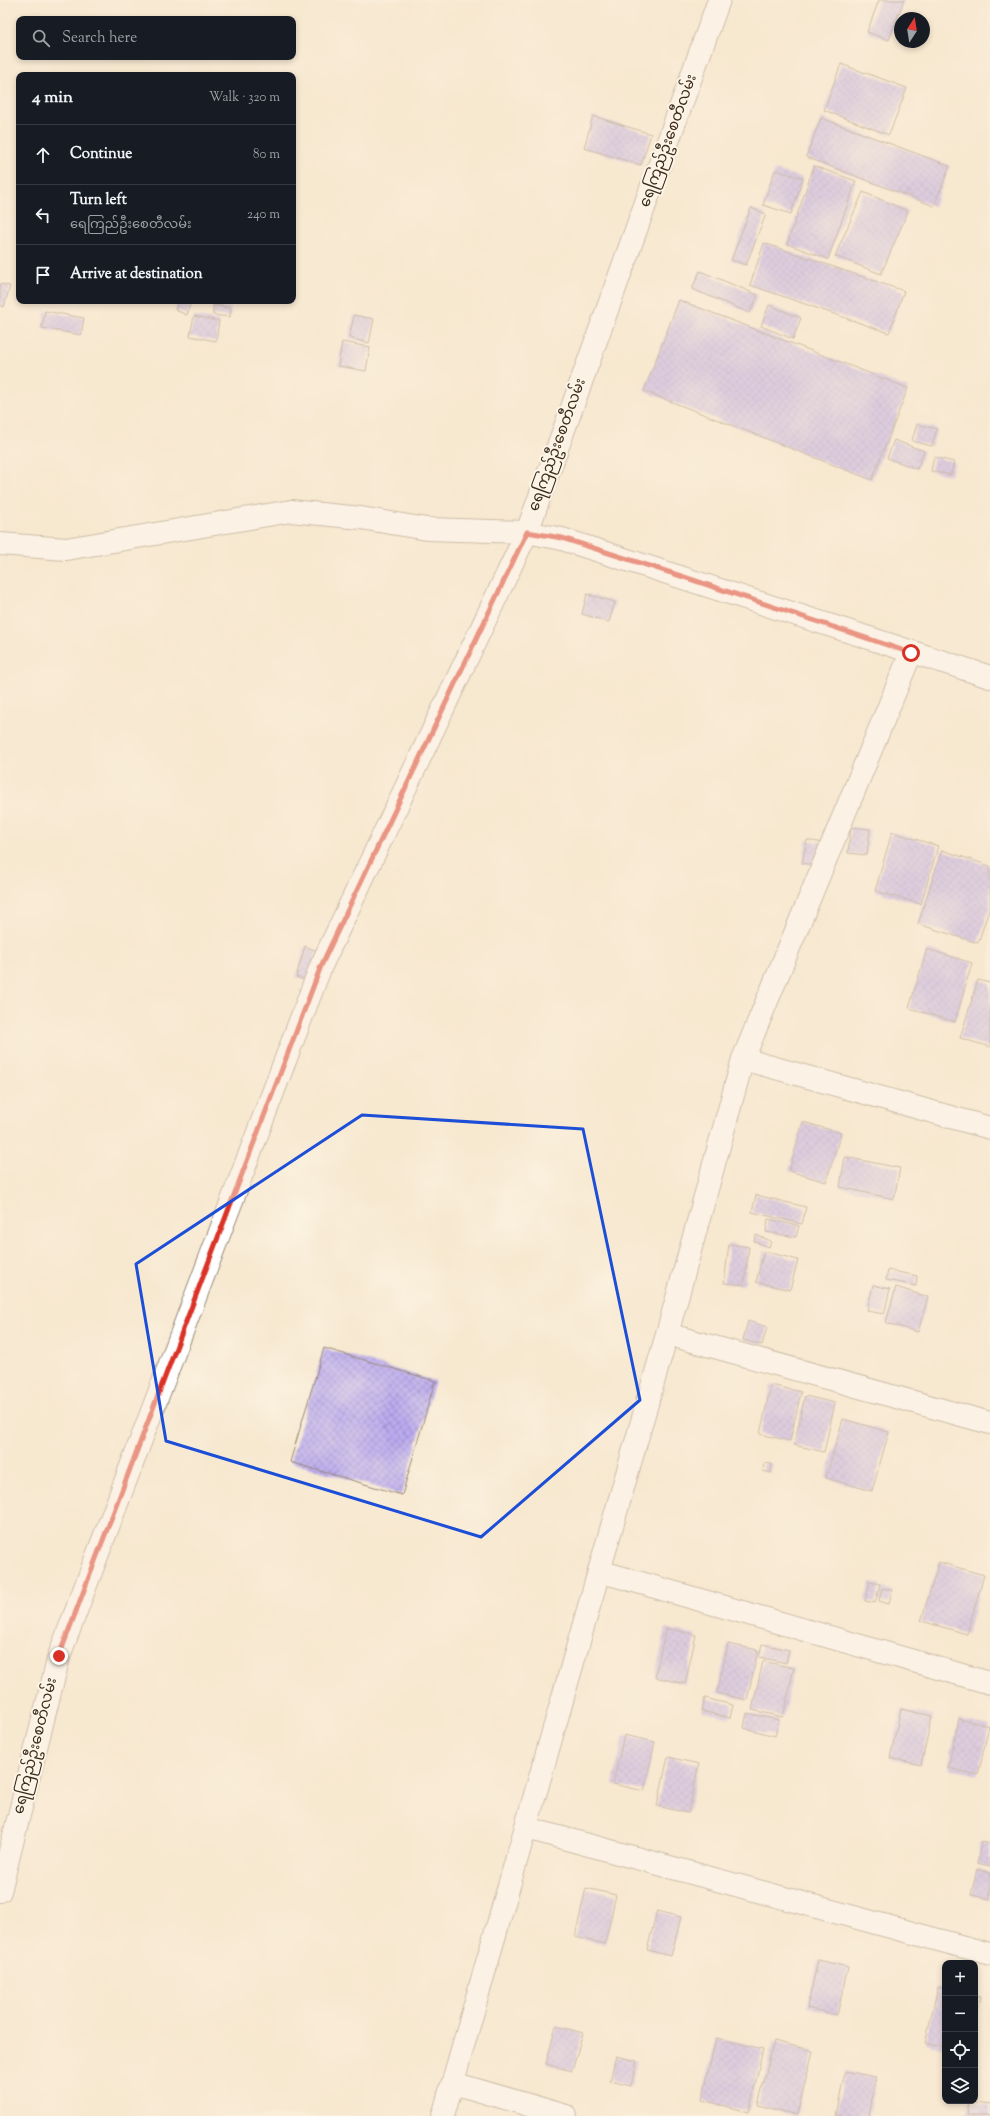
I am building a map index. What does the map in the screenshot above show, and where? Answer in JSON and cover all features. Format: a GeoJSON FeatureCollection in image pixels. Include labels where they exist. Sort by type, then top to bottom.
{"type":"FeatureCollection","features":[{"type":"Feature","properties":{"kind":"street","name":"ရေကြည်ဦးစေတီလမ်း"},"geometry":{"type":"LineString","coordinates":[[0,1891],[59,1656],[321,966],[527,532],[719,0]]}},
{"type":"Feature","properties":{"kind":"street"},"geometry":{"type":"LineString","coordinates":[[0,544],[66,549],[291,511],[360,518],[427,529],[527,532],[562,538],[911,653],[990,677]]}},
{"type":"Feature","properties":{"kind":"street"},"geometry":{"type":"LineString","coordinates":[[443,2116],[667,1334],[743,1060],[911,653]]}},
{"type":"Feature","properties":{"kind":"street"},"geometry":{"type":"LineString","coordinates":[[743,1060],[990,1128]]}},
{"type":"Feature","properties":{"kind":"street"},"geometry":{"type":"LineString","coordinates":[[667,1334],[990,1423]]}},
{"type":"Feature","properties":{"kind":"street"},"geometry":{"type":"LineString","coordinates":[[599,1571],[990,1683]]}},
{"type":"Feature","properties":{"kind":"street"},"geometry":{"type":"LineString","coordinates":[[526,1828],[990,1954]]}},
{"type":"Feature","properties":{"kind":"street"},"geometry":{"type":"LineString","coordinates":[[453,2082],[566,2116]]}},
{"type":"Feature","properties":{"kind":"highlighted area"},"geometry":{"type":"Polygon","coordinates":[[[362,1115],[583,1129],[640,1400],[481,1537],[166,1441],[136,1264],[362,1115]]]}},
{"type":"Feature","properties":{"kind":"building"},"geometry":{"type":"Polygon","coordinates":[[[879,0],[904,0],[900,12],[894,12],[894,27],[889,40],[867,32],[879,0]]]}},
{"type":"Feature","properties":{"kind":"building"},"geometry":{"type":"Polygon","coordinates":[[[841,64],[907,88],[889,135],[824,110],[841,64]]]}},
{"type":"Feature","properties":{"kind":"building"},"geometry":{"type":"Polygon","coordinates":[[[593,116],[651,134],[641,165],[584,148],[593,116]]]}},
{"type":"Feature","properties":{"kind":"building"},"geometry":{"type":"Polygon","coordinates":[[[821,118],[950,166],[934,206],[806,157],[821,118]]]}},
{"type":"Feature","properties":{"kind":"building"},"geometry":{"type":"Polygon","coordinates":[[[814,166],[856,181],[828,259],[787,244],[814,166]]]}},
{"type":"Feature","properties":{"kind":"building"},"geometry":{"type":"Polygon","coordinates":[[[775,170],[803,178],[791,214],[763,205],[775,170]]]}},
{"type":"Feature","properties":{"kind":"building"},"geometry":{"type":"Polygon","coordinates":[[[863,192],[908,211],[881,274],[835,256],[863,192]]]}},
{"type":"Feature","properties":{"kind":"building"},"geometry":{"type":"Polygon","coordinates":[[[751,208],[766,214],[746,265],[731,260],[751,208]]]}},
{"type":"Feature","properties":{"kind":"building"},"geometry":{"type":"Polygon","coordinates":[[[764,243],[904,291],[889,333],[750,285],[764,243]]]}},
{"type":"Feature","properties":{"kind":"building"},"geometry":{"type":"Polygon","coordinates":[[[700,271],[758,295],[750,313],[692,289],[700,271]]]}},
{"type":"Feature","properties":{"kind":"building"},"geometry":{"type":"Polygon","coordinates":[[[0,284],[10,286],[4,307],[0,305],[0,284]]]}},
{"type":"Feature","properties":{"kind":"building"},"geometry":{"type":"Polygon","coordinates":[[[679,300],[908,388],[872,480],[644,391],[679,300]]]}},
{"type":"Feature","properties":{"kind":"building"},"geometry":{"type":"Polygon","coordinates":[[[177,304],[190,304],[187,315],[175,310],[177,304]]]}},
{"type":"Feature","properties":{"kind":"building"},"geometry":{"type":"Polygon","coordinates":[[[213,305],[231,308],[230,317],[213,315],[213,305]]]}},
{"type":"Feature","properties":{"kind":"building"},"geometry":{"type":"Polygon","coordinates":[[[769,305],[801,318],[793,339],[761,326],[769,305]]]}},
{"type":"Feature","properties":{"kind":"building"},"geometry":{"type":"Polygon","coordinates":[[[45,311],[84,318],[81,335],[42,328],[45,311]]]}},
{"type":"Feature","properties":{"kind":"building"},"geometry":{"type":"Polygon","coordinates":[[[354,315],[374,319],[369,343],[349,338],[354,315]]]}},
{"type":"Feature","properties":{"kind":"building"},"geometry":{"type":"Polygon","coordinates":[[[194,316],[219,321],[216,341],[190,336],[194,316]]]}},
{"type":"Feature","properties":{"kind":"building"},"geometry":{"type":"Polygon","coordinates":[[[342,342],[370,347],[366,371],[338,366],[342,342]]]}},
{"type":"Feature","properties":{"kind":"building"},"geometry":{"type":"Polygon","coordinates":[[[917,424],[937,429],[932,446],[912,441],[917,424]]]}},
{"type":"Feature","properties":{"kind":"building"},"geometry":{"type":"Polygon","coordinates":[[[894,440],[924,451],[917,469],[887,458],[894,440]]]}},
{"type":"Feature","properties":{"kind":"building"},"geometry":{"type":"Polygon","coordinates":[[[934,457],[954,462],[951,475],[931,471],[934,457]]]}},
{"type":"Feature","properties":{"kind":"building"},"geometry":{"type":"Polygon","coordinates":[[[587,594],[615,602],[609,622],[582,614],[587,594]]]}},
{"type":"Feature","properties":{"kind":"building"},"geometry":{"type":"Polygon","coordinates":[[[851,827],[870,829],[867,855],[848,853],[851,827]]]}},
{"type":"Feature","properties":{"kind":"building"},"geometry":{"type":"Polygon","coordinates":[[[892,832],[938,846],[921,904],[875,891],[892,832]]]}},
{"type":"Feature","properties":{"kind":"building"},"geometry":{"type":"Polygon","coordinates":[[[807,840],[823,843],[819,866],[802,863],[807,840]]]}},
{"type":"Feature","properties":{"kind":"building"},"geometry":{"type":"Polygon","coordinates":[[[942,850],[990,866],[990,907],[978,943],[918,924],[942,850]]]}},
{"type":"Feature","properties":{"kind":"building"},"geometry":{"type":"Polygon","coordinates":[[[305,946],[317,951],[308,981],[296,977],[305,946]]]}},
{"type":"Feature","properties":{"kind":"building"},"geometry":{"type":"Polygon","coordinates":[[[927,949],[972,963],[955,1022],[909,1008],[927,949]]]}},
{"type":"Feature","properties":{"kind":"building"},"geometry":{"type":"Polygon","coordinates":[[[978,980],[990,983],[990,1047],[960,1038],[978,980]]]}},
{"type":"Feature","properties":{"kind":"building"},"geometry":{"type":"Polygon","coordinates":[[[803,1122],[841,1133],[826,1182],[789,1171],[803,1122]]]}},
{"type":"Feature","properties":{"kind":"building"},"geometry":{"type":"Polygon","coordinates":[[[845,1157],[900,1168],[894,1199],[840,1187],[845,1157]]]}},
{"type":"Feature","properties":{"kind":"building"},"geometry":{"type":"Polygon","coordinates":[[[756,1195],[806,1207],[802,1224],[752,1212],[756,1195]]]}},
{"type":"Feature","properties":{"kind":"building"},"geometry":{"type":"Polygon","coordinates":[[[768,1219],[799,1226],[796,1237],[766,1232],[768,1219]]]}},
{"type":"Feature","properties":{"kind":"building"},"geometry":{"type":"Polygon","coordinates":[[[756,1235],[771,1241],[769,1247],[754,1241],[756,1235]]]}},
{"type":"Feature","properties":{"kind":"building"},"geometry":{"type":"Polygon","coordinates":[[[729,1244],[749,1247],[744,1285],[724,1283],[729,1244]]]}},
{"type":"Feature","properties":{"kind":"building"},"geometry":{"type":"Polygon","coordinates":[[[764,1251],[798,1260],[790,1290],[756,1282],[764,1251]]]}},
{"type":"Feature","properties":{"kind":"building"},"geometry":{"type":"Polygon","coordinates":[[[888,1270],[917,1276],[916,1286],[886,1280],[888,1270]]]}},
{"type":"Feature","properties":{"kind":"building"},"geometry":{"type":"Polygon","coordinates":[[[873,1285],[890,1289],[884,1314],[867,1311],[873,1285]]]}},
{"type":"Feature","properties":{"kind":"building"},"geometry":{"type":"Polygon","coordinates":[[[896,1287],[928,1297],[918,1332],[886,1323],[896,1287]]]}},
{"type":"Feature","properties":{"kind":"building"},"geometry":{"type":"Polygon","coordinates":[[[748,1321],[767,1327],[762,1345],[743,1340],[748,1321]]]}},
{"type":"Feature","properties":{"kind":"building"},"geometry":{"type":"Polygon","coordinates":[[[324,1348],[435,1381],[402,1495],[290,1462],[324,1348]]]}},
{"type":"Feature","properties":{"kind":"building"},"geometry":{"type":"Polygon","coordinates":[[[771,1385],[801,1392],[790,1441],[760,1434],[771,1385]]]}},
{"type":"Feature","properties":{"kind":"building"},"geometry":{"type":"Polygon","coordinates":[[[805,1396],[835,1403],[824,1452],[794,1445],[805,1396]]]}},
{"type":"Feature","properties":{"kind":"building"},"geometry":{"type":"Polygon","coordinates":[[[843,1419],[889,1432],[872,1491],[826,1478],[843,1419]]]}},
{"type":"Feature","properties":{"kind":"building"},"geometry":{"type":"Polygon","coordinates":[[[764,1463],[772,1464],[771,1473],[763,1471],[764,1463]]]}},
{"type":"Feature","properties":{"kind":"building"},"geometry":{"type":"Polygon","coordinates":[[[939,1562],[984,1575],[967,1634],[921,1621],[939,1562]]]}},
{"type":"Feature","properties":{"kind":"building"},"geometry":{"type":"Polygon","coordinates":[[[870,1582],[880,1584],[875,1603],[865,1601],[870,1582]]]}},
{"type":"Feature","properties":{"kind":"building"},"geometry":{"type":"Polygon","coordinates":[[[882,1588],[892,1590],[889,1604],[879,1601],[882,1588]]]}},
{"type":"Feature","properties":{"kind":"building"},"geometry":{"type":"Polygon","coordinates":[[[666,1628],[696,1635],[685,1684],[655,1677],[666,1628]]]}},
{"type":"Feature","properties":{"kind":"building"},"geometry":{"type":"Polygon","coordinates":[[[728,1644],[758,1650],[747,1700],[717,1693],[728,1644]]]}},
{"type":"Feature","properties":{"kind":"building"},"geometry":{"type":"Polygon","coordinates":[[[762,1644],[789,1650],[786,1663],[759,1657],[762,1644]]]}},
{"type":"Feature","properties":{"kind":"building"},"geometry":{"type":"Polygon","coordinates":[[[763,1661],[794,1668],[783,1717],[752,1710],[763,1661]]]}},
{"type":"Feature","properties":{"kind":"building"},"geometry":{"type":"Polygon","coordinates":[[[705,1698],[733,1705],[730,1718],[702,1711],[705,1698]]]}},
{"type":"Feature","properties":{"kind":"building"},"geometry":{"type":"Polygon","coordinates":[[[901,1709],[932,1716],[921,1765],[890,1758],[901,1709]]]}},
{"type":"Feature","properties":{"kind":"building"},"geometry":{"type":"Polygon","coordinates":[[[747,1713],[779,1720],[775,1736],[744,1728],[747,1713]]]}},
{"type":"Feature","properties":{"kind":"building"},"geometry":{"type":"Polygon","coordinates":[[[959,1719],[989,1726],[978,1775],[948,1768],[959,1719]]]}},
{"type":"Feature","properties":{"kind":"building"},"geometry":{"type":"Polygon","coordinates":[[[624,1735],[655,1742],[644,1791],[613,1784],[624,1735]]]}},
{"type":"Feature","properties":{"kind":"building"},"geometry":{"type":"Polygon","coordinates":[[[668,1757],[699,1764],[688,1813],[657,1806],[668,1757]]]}},
{"type":"Feature","properties":{"kind":"building"},"geometry":{"type":"Polygon","coordinates":[[[981,1842],[990,1844],[990,1867],[977,1864],[981,1842]]]}},
{"type":"Feature","properties":{"kind":"building"},"geometry":{"type":"Polygon","coordinates":[[[977,1869],[990,1873],[990,1899],[971,1895],[977,1869]]]}},
{"type":"Feature","properties":{"kind":"building"},"geometry":{"type":"Polygon","coordinates":[[[586,1888],[616,1895],[605,1944],[575,1937],[586,1888]]]}},
{"type":"Feature","properties":{"kind":"building"},"geometry":{"type":"Polygon","coordinates":[[[657,1911],[681,1917],[671,1956],[647,1950],[657,1911]]]}},
{"type":"Feature","properties":{"kind":"building"},"geometry":{"type":"Polygon","coordinates":[[[818,1960],[848,1967],[837,2015],[807,2008],[818,1960]]]}},
{"type":"Feature","properties":{"kind":"building"},"geometry":{"type":"Polygon","coordinates":[[[938,1987],[942,1988],[942,2047],[925,2043],[938,1987]]]}},
{"type":"Feature","properties":{"kind":"building"},"geometry":{"type":"Polygon","coordinates":[[[556,2026],[583,2033],[572,2071],[546,2064],[556,2026]]]}},
{"type":"Feature","properties":{"kind":"building"},"geometry":{"type":"Polygon","coordinates":[[[716,2038],[763,2049],[749,2112],[702,2100],[716,2038]]]}},
{"type":"Feature","properties":{"kind":"building"},"geometry":{"type":"Polygon","coordinates":[[[774,2041],[813,2051],[797,2115],[758,2105],[774,2041]]]}},
{"type":"Feature","properties":{"kind":"building"},"geometry":{"type":"Polygon","coordinates":[[[616,2056],[637,2061],[631,2086],[610,2081],[616,2056]]]}},
{"type":"Feature","properties":{"kind":"building"},"geometry":{"type":"Polygon","coordinates":[[[845,2071],[876,2077],[869,2116],[836,2116],[845,2071]]]}},
{"type":"Feature","properties":{"kind":"building"},"geometry":{"type":"Polygon","coordinates":[[[978,2102],[990,2104],[990,2116],[967,2116],[969,2104],[978,2104],[978,2102]]]}},
{"type":"Feature","properties":{"kind":"route"},"geometry":{"type":"LineString","coordinates":[[59,1656],[321,966],[527,532],[562,538],[911,653]]}}]}
